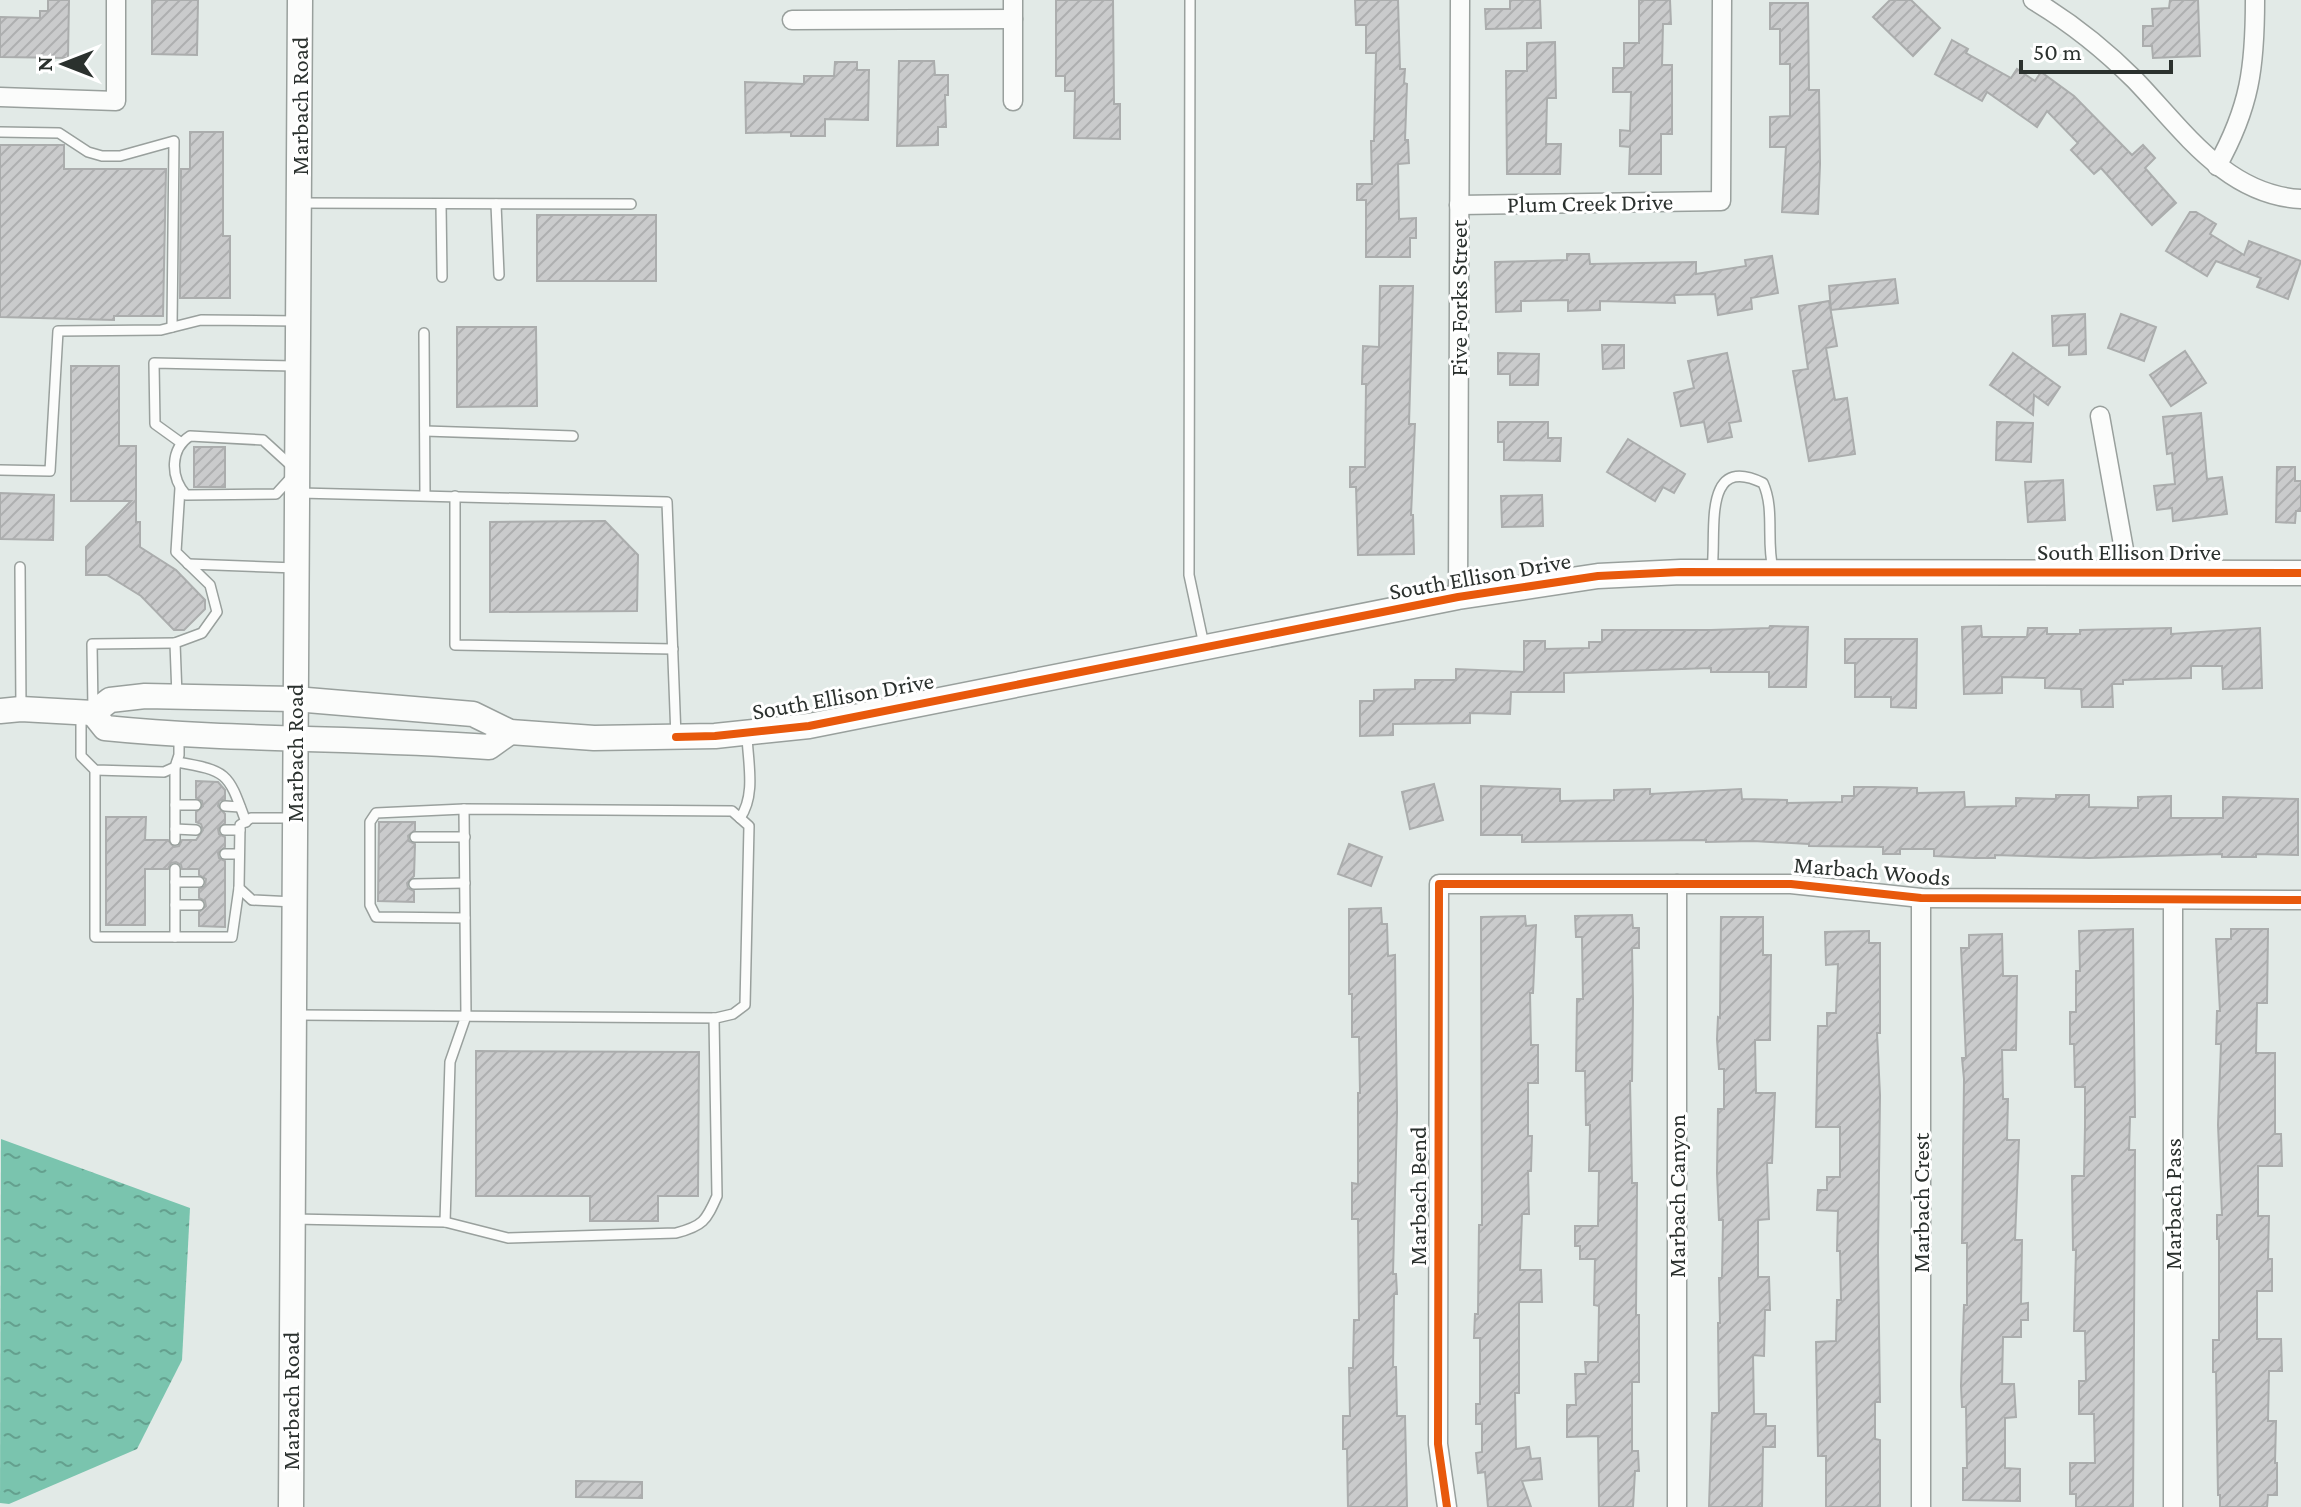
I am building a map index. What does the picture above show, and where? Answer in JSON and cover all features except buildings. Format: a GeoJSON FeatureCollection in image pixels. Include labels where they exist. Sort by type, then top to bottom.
{"type":"FeatureCollection","features":[{"type":"Feature","properties":{"kind":"street"},"geometry":{"type":"LineString","coordinates":[[0,97],[116,101],[116,0]]}},
{"type":"Feature","properties":{"kind":"street","name":"Marbach Road"},"geometry":{"type":"LineString","coordinates":[[291,1507],[300,0]]}},
{"type":"Feature","properties":{"kind":"street"},"geometry":{"type":"LineString","coordinates":[[1013,0],[1013,101]]}},
{"type":"Feature","properties":{"kind":"street","name":"Five Forks Street"},"geometry":{"type":"LineString","coordinates":[[1458,597],[1460,0]]}},
{"type":"Feature","properties":{"kind":"street","name":"Plum Creek Drive"},"geometry":{"type":"LineString","coordinates":[[1459,205],[1721,201],[1722,0]]}},
{"type":"Feature","properties":{"kind":"street"},"geometry":{"type":"LineString","coordinates":[[2033,0],[2106,52],[2217,166],[2255,189],[2279,198],[2301,199]]}},
{"type":"Feature","properties":{"kind":"street"},"geometry":{"type":"LineString","coordinates":[[2217,166],[2237,126],[2252,77],[2255,0]]}},
{"type":"Feature","properties":{"kind":"street"},"geometry":{"type":"LineString","coordinates":[[792,20],[1013,19]]}},
{"type":"Feature","properties":{"kind":"street"},"geometry":{"type":"LineString","coordinates":[[2100,416],[2128,572]]}},
{"type":"Feature","properties":{"kind":"street","name":"South Ellison Drive"},"geometry":{"type":"LineString","coordinates":[[10,710],[87,713],[110,700],[145,696],[295,699],[473,714],[510,732],[594,738],[746,733],[809,726],[1458,597],[1598,576],[1712,572],[2301,573]]}},
{"type":"Feature","properties":{"kind":"street"},"geometry":{"type":"LineString","coordinates":[[177,696],[179,736]]}},
{"type":"Feature","properties":{"kind":"street","name":"South Ellison Drive"},"geometry":{"type":"LineString","coordinates":[[87,713],[105,728],[179,736],[295,737],[489,747],[510,732]]}},
{"type":"Feature","properties":{"kind":"street","name":"Marbach Woods"},"geometry":{"type":"LineString","coordinates":[[1439,884],[1791,884],[1921,898],[2301,900]]}},
{"type":"Feature","properties":{"kind":"street","name":"Marbach Bend"},"geometry":{"type":"LineString","coordinates":[[1439,884],[1438,1444],[1447,1507]]}},
{"type":"Feature","properties":{"kind":"street","name":"Marbach Canyon"},"geometry":{"type":"LineString","coordinates":[[1677,884],[1677,1507]]}},
{"type":"Feature","properties":{"kind":"street","name":"Marbach Crest"},"geometry":{"type":"LineString","coordinates":[[1921,898],[1921,1507]]}},
{"type":"Feature","properties":{"kind":"street","name":"Marbach Pass"},"geometry":{"type":"LineString","coordinates":[[2173,900],[2173,1507]]}},
{"type":"Feature","properties":{"kind":"lane"},"geometry":{"type":"LineString","coordinates":[[1190,0],[1189,575],[1204,648]]}},
{"type":"Feature","properties":{"kind":"lane"},"geometry":{"type":"LineString","coordinates":[[0,132],[59,133],[88,152],[102,156],[120,156],[174,141],[172,327]]}},
{"type":"Feature","properties":{"kind":"lane"},"geometry":{"type":"LineString","coordinates":[[299,203],[631,204]]}},
{"type":"Feature","properties":{"kind":"lane"},"geometry":{"type":"LineString","coordinates":[[441,204],[442,277]]}},
{"type":"Feature","properties":{"kind":"lane"},"geometry":{"type":"LineString","coordinates":[[496,204],[499,275]]}},
{"type":"Feature","properties":{"kind":"lane"},"geometry":{"type":"LineString","coordinates":[[0,470],[50,471],[58,331],[161,330],[201,320],[298,321]]}},
{"type":"Feature","properties":{"kind":"lane"},"geometry":{"type":"LineString","coordinates":[[424,333],[425,495]]}},
{"type":"Feature","properties":{"kind":"lane"},"geometry":{"type":"LineString","coordinates":[[180,442],[155,424],[154,363],[298,366]]}},
{"type":"Feature","properties":{"kind":"lane"},"geometry":{"type":"LineString","coordinates":[[425,431],[573,436]]}},
{"type":"Feature","properties":{"kind":"lane"},"geometry":{"type":"LineString","coordinates":[[95,770],[95,937],[232,937],[243,826],[240,807],[228,778],[220,772],[176,764],[164,772],[95,770],[81,756],[92,644],[175,643],[202,633],[217,612],[210,585],[176,552],[183,492],[174,473],[174,460],[180,442],[190,436],[263,440],[297,482]]}},
{"type":"Feature","properties":{"kind":"lane"},"geometry":{"type":"LineString","coordinates":[[1712,572],[1715,499],[1720,486],[1734,475],[1748,475],[1763,483],[1768,494],[1768,548],[1774,572]]}},
{"type":"Feature","properties":{"kind":"lane"},"geometry":{"type":"LineString","coordinates":[[183,492],[276,494],[297,482],[425,495],[667,502],[676,737]]}},
{"type":"Feature","properties":{"kind":"lane"},"geometry":{"type":"LineString","coordinates":[[455,496],[455,645],[673,649]]}},
{"type":"Feature","properties":{"kind":"lane"},"geometry":{"type":"LineString","coordinates":[[188,564],[296,568]]}},
{"type":"Feature","properties":{"kind":"lane"},"geometry":{"type":"LineString","coordinates":[[10,710],[20,567]]}},
{"type":"Feature","properties":{"kind":"lane"},"geometry":{"type":"LineString","coordinates":[[175,643],[177,696]]}},
{"type":"Feature","properties":{"kind":"lane"},"geometry":{"type":"LineString","coordinates":[[740,818],[748,807],[750,793],[746,733]]}},
{"type":"Feature","properties":{"kind":"lane"},"geometry":{"type":"LineString","coordinates":[[179,736],[175,835],[196,830]]}},
{"type":"Feature","properties":{"kind":"lane"},"geometry":{"type":"LineString","coordinates":[[175,805],[196,805]]}},
{"type":"Feature","properties":{"kind":"lane"},"geometry":{"type":"LineString","coordinates":[[225,806],[240,807]]}},
{"type":"Feature","properties":{"kind":"lane"},"geometry":{"type":"LineString","coordinates":[[445,1222],[450,1062],[466,1016],[464,809]]}},
{"type":"Feature","properties":{"kind":"lane"},"geometry":{"type":"LineString","coordinates":[[294,1015],[714,1018],[733,1014],[745,1005],[749,826],[732,811],[464,809],[376,813],[370,822],[375,837],[374,884],[370,905],[376,917],[465,918]]}},
{"type":"Feature","properties":{"kind":"lane"},"geometry":{"type":"LineString","coordinates":[[225,830],[243,826],[251,818],[295,818]]}},
{"type":"Feature","properties":{"kind":"lane"},"geometry":{"type":"LineString","coordinates":[[415,837],[465,837]]}},
{"type":"Feature","properties":{"kind":"lane"},"geometry":{"type":"LineString","coordinates":[[225,854],[239,854]]}},
{"type":"Feature","properties":{"kind":"lane"},"geometry":{"type":"LineString","coordinates":[[175,869],[175,937]]}},
{"type":"Feature","properties":{"kind":"lane"},"geometry":{"type":"LineString","coordinates":[[175,882],[199,882]]}},
{"type":"Feature","properties":{"kind":"lane"},"geometry":{"type":"LineString","coordinates":[[225,882],[239,885],[252,900],[294,902]]}},
{"type":"Feature","properties":{"kind":"lane"},"geometry":{"type":"LineString","coordinates":[[414,884],[465,883]]}},
{"type":"Feature","properties":{"kind":"lane"},"geometry":{"type":"LineString","coordinates":[[225,904],[236,905]]}},
{"type":"Feature","properties":{"kind":"lane"},"geometry":{"type":"LineString","coordinates":[[175,905],[199,905]]}},
{"type":"Feature","properties":{"kind":"lane"},"geometry":{"type":"LineString","coordinates":[[292,1219],[445,1222],[508,1238],[676,1233],[694,1229],[707,1219],[717,1196],[714,1018]]}},
{"type":"Feature","properties":{"kind":"water"},"geometry":{"type":"Polygon","coordinates":[[[1,1139],[190,1208],[182,1360],[137,1449],[9,1504],[0,1503],[1,1139]]]}},
{"type":"Feature","properties":{"kind":"cycle path"},"geometry":{"type":"LineString","coordinates":[[676,737],[809,726],[1458,597],[1598,576],[1681,572],[2301,573]]}},
{"type":"Feature","properties":{"kind":"cycle path"},"geometry":{"type":"LineString","coordinates":[[1447,1507],[1438,1444],[1439,884],[1791,884],[1921,898],[2301,900]]}}]}
